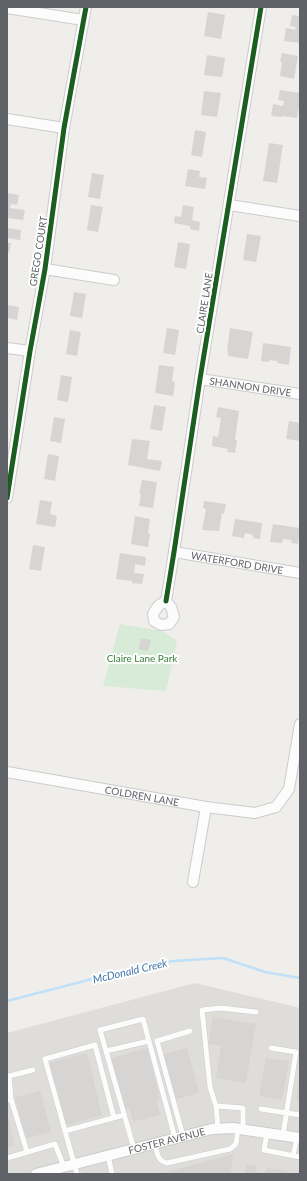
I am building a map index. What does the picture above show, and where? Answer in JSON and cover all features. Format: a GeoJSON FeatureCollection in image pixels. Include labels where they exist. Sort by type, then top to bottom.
{"type":"FeatureCollection","features":[{"type":"Feature","properties":{"kind":"street","name":"GREGO COURT"},"geometry":{"type":"LineString","coordinates":[[7,498],[30,351],[45,269],[64,128],[86,7]]}},
{"type":"Feature","properties":{"kind":"street","name":"CLAIRE LANE"},"geometry":{"type":"LineString","coordinates":[[166,601],[200,379],[261,7]]}},
{"type":"Feature","properties":{"kind":"street"},"geometry":{"type":"LineString","coordinates":[[7,8],[83,20]]}},
{"type":"Feature","properties":{"kind":"street"},"geometry":{"type":"LineString","coordinates":[[7,119],[64,128]]}},
{"type":"Feature","properties":{"kind":"street"},"geometry":{"type":"LineString","coordinates":[[229,205],[300,216]]}},
{"type":"Feature","properties":{"kind":"street"},"geometry":{"type":"LineString","coordinates":[[45,269],[114,280]]}},
{"type":"Feature","properties":{"kind":"street"},"geometry":{"type":"LineString","coordinates":[[7,348],[30,351]]}},
{"type":"Feature","properties":{"kind":"street","name":"SHANNON DRIVE"},"geometry":{"type":"LineString","coordinates":[[200,379],[300,394]]}},
{"type":"Feature","properties":{"kind":"street","name":"WATERFORD DRIVE"},"geometry":{"type":"LineString","coordinates":[[174,552],[300,573]]}},
{"type":"Feature","properties":{"kind":"street","name":"COLDREN LANE"},"geometry":{"type":"LineString","coordinates":[[7,772],[206,807],[255,813],[276,807],[289,789],[300,724]]}},
{"type":"Feature","properties":{"kind":"street"},"geometry":{"type":"LineString","coordinates":[[193,882],[206,807]]}},
{"type":"Feature","properties":{"kind":"street","name":"FOSTER AVENUE"},"geometry":{"type":"LineString","coordinates":[[36,1174],[66,1170],[108,1155],[218,1128],[241,1129],[299,1138]]}},
{"type":"Feature","properties":{"kind":"lane"},"geometry":{"type":"LineString","coordinates":[[218,1128],[216,1106],[210,1087],[202,1010],[221,1008],[256,1012]]}},
{"type":"Feature","properties":{"kind":"lane"},"geometry":{"type":"LineString","coordinates":[[134,1149],[100,1030],[143,1019],[179,1137]]}},
{"type":"Feature","properties":{"kind":"lane"},"geometry":{"type":"LineString","coordinates":[[179,1137],[157,1041],[190,1031]]}},
{"type":"Feature","properties":{"kind":"lane"},"geometry":{"type":"LineString","coordinates":[[106,1051],[149,1041]]}},
{"type":"Feature","properties":{"kind":"lane"},"geometry":{"type":"LineString","coordinates":[[66,1170],[65,1131],[45,1059],[95,1045],[114,1118]]}},
{"type":"Feature","properties":{"kind":"lane"},"geometry":{"type":"LineString","coordinates":[[271,1048],[298,1050],[283,1135]]}},
{"type":"Feature","properties":{"kind":"lane"},"geometry":{"type":"LineString","coordinates":[[27,1152],[9,1100],[9,1076],[33,1070]]}},
{"type":"Feature","properties":{"kind":"lane"},"geometry":{"type":"LineString","coordinates":[[155,1144],[159,1160],[167,1164],[230,1149],[236,1144],[241,1129],[243,1108],[216,1106]]}},
{"type":"Feature","properties":{"kind":"lane"},"geometry":{"type":"LineString","coordinates":[[261,1108],[300,1115]]}},
{"type":"Feature","properties":{"kind":"lane"},"geometry":{"type":"LineString","coordinates":[[65,1131],[124,1116]]}},
{"type":"Feature","properties":{"kind":"lane"},"geometry":{"type":"LineString","coordinates":[[267,1133],[264,1150],[300,1157]]}},
{"type":"Feature","properties":{"kind":"lane"},"geometry":{"type":"LineString","coordinates":[[293,1156],[299,1138]]}},
{"type":"Feature","properties":{"kind":"lane"},"geometry":{"type":"LineString","coordinates":[[7,1158],[55,1144],[66,1170]]}},
{"type":"Feature","properties":{"kind":"lane"},"geometry":{"type":"LineString","coordinates":[[108,1155],[112,1174]]}},
{"type":"Feature","properties":{"kind":"shaded area"},"geometry":{"type":"Polygon","coordinates":[[[195,983],[300,1008],[300,1174],[7,1174],[7,1033],[195,983]]]}},
{"type":"Feature","properties":{"kind":"green space","name":"Claire Lane Park"},"geometry":{"type":"Polygon","coordinates":[[[120,624],[162,631],[177,641],[166,691],[103,686],[120,624]]]}},
{"type":"Feature","properties":{"kind":"building"},"geometry":{"type":"Polygon","coordinates":[[[208,12],[225,15],[221,39],[204,36],[208,12]]]}},
{"type":"Feature","properties":{"kind":"building"},"geometry":{"type":"Polygon","coordinates":[[[292,15],[300,16],[300,43],[284,41],[286,28],[295,30],[296,27],[290,26],[292,15]]]}},
{"type":"Feature","properties":{"kind":"building"},"geometry":{"type":"Polygon","coordinates":[[[282,53],[298,56],[294,79],[280,76],[282,62],[280,62],[282,53]]]}},
{"type":"Feature","properties":{"kind":"building"},"geometry":{"type":"Polygon","coordinates":[[[207,55],[225,58],[222,77],[204,75],[207,55]]]}},
{"type":"Feature","properties":{"kind":"building"},"geometry":{"type":"Polygon","coordinates":[[[280,90],[300,93],[297,118],[271,116],[273,104],[283,106],[284,101],[278,100],[280,90]]]}},
{"type":"Feature","properties":{"kind":"building"},"geometry":{"type":"Polygon","coordinates":[[[204,91],[221,93],[217,117],[201,115],[204,91]]]}},
{"type":"Feature","properties":{"kind":"building"},"geometry":{"type":"Polygon","coordinates":[[[195,130],[206,132],[202,157],[191,155],[195,130]]]}},
{"type":"Feature","properties":{"kind":"building"},"geometry":{"type":"Polygon","coordinates":[[[269,143],[283,145],[277,183],[263,181],[269,143]]]}},
{"type":"Feature","properties":{"kind":"building"},"geometry":{"type":"Polygon","coordinates":[[[188,169],[200,171],[199,177],[207,178],[205,189],[185,186],[188,169]]]}},
{"type":"Feature","properties":{"kind":"building"},"geometry":{"type":"Polygon","coordinates":[[[92,173],[104,175],[100,199],[88,197],[92,173]]]}},
{"type":"Feature","properties":{"kind":"building"},"geometry":{"type":"Polygon","coordinates":[[[7,193],[19,195],[17,205],[11,204],[10,208],[25,210],[23,220],[7,218],[7,193]]]}},
{"type":"Feature","properties":{"kind":"building"},"geometry":{"type":"Polygon","coordinates":[[[91,205],[103,207],[98,232],[87,230],[91,205]]]}},
{"type":"Feature","properties":{"kind":"building"},"geometry":{"type":"Polygon","coordinates":[[[183,205],[194,207],[192,220],[200,222],[199,231],[190,229],[190,226],[174,223],[175,216],[181,217],[183,205]]]}},
{"type":"Feature","properties":{"kind":"building"},"geometry":{"type":"Polygon","coordinates":[[[7,228],[21,230],[20,240],[7,238],[7,228]]]}},
{"type":"Feature","properties":{"kind":"building"},"geometry":{"type":"Polygon","coordinates":[[[247,234],[261,236],[256,262],[243,260],[247,234]]]}},
{"type":"Feature","properties":{"kind":"building"},"geometry":{"type":"Polygon","coordinates":[[[178,242],[190,244],[186,269],[174,267],[178,242]]]}},
{"type":"Feature","properties":{"kind":"building"},"geometry":{"type":"Polygon","coordinates":[[[7,243],[11,243],[9,253],[7,253],[7,243]]]}},
{"type":"Feature","properties":{"kind":"building"},"geometry":{"type":"Polygon","coordinates":[[[74,292],[86,294],[82,318],[70,316],[74,292]]]}},
{"type":"Feature","properties":{"kind":"building"},"geometry":{"type":"Polygon","coordinates":[[[7,305],[19,307],[17,320],[7,318],[7,305]]]}},
{"type":"Feature","properties":{"kind":"building"},"geometry":{"type":"Polygon","coordinates":[[[167,328],[179,330],[175,355],[163,353],[167,328]]]}},
{"type":"Feature","properties":{"kind":"building"},"geometry":{"type":"Polygon","coordinates":[[[230,328],[253,332],[248,359],[228,356],[227,351],[230,328]]]}},
{"type":"Feature","properties":{"kind":"building"},"geometry":{"type":"Polygon","coordinates":[[[70,330],[81,332],[77,356],[66,354],[70,330]]]}},
{"type":"Feature","properties":{"kind":"building"},"geometry":{"type":"Polygon","coordinates":[[[263,343],[291,347],[289,365],[277,363],[278,361],[261,361],[263,343]]]}},
{"type":"Feature","properties":{"kind":"building"},"geometry":{"type":"Polygon","coordinates":[[[159,365],[174,367],[172,381],[175,382],[173,396],[155,393],[159,365]]]}},
{"type":"Feature","properties":{"kind":"building"},"geometry":{"type":"Polygon","coordinates":[[[61,375],[72,377],[68,402],[57,400],[61,375]]]}},
{"type":"Feature","properties":{"kind":"building"},"geometry":{"type":"Polygon","coordinates":[[[154,405],[166,407],[162,431],[150,429],[154,405]]]}},
{"type":"Feature","properties":{"kind":"building"},"geometry":{"type":"Polygon","coordinates":[[[218,407],[239,411],[235,440],[237,440],[235,453],[227,452],[228,449],[212,446],[213,436],[218,437],[221,418],[216,417],[218,407]]]}},
{"type":"Feature","properties":{"kind":"building"},"geometry":{"type":"Polygon","coordinates":[[[54,417],[65,419],[61,443],[50,441],[54,417]]]}},
{"type":"Feature","properties":{"kind":"building"},"geometry":{"type":"Polygon","coordinates":[[[289,421],[300,423],[300,441],[286,439],[289,421]]]}},
{"type":"Feature","properties":{"kind":"building"},"geometry":{"type":"Polygon","coordinates":[[[132,439],[150,441],[147,459],[162,461],[160,471],[128,465],[132,439]]]}},
{"type":"Feature","properties":{"kind":"building"},"geometry":{"type":"Polygon","coordinates":[[[48,454],[59,456],[55,481],[44,479],[48,454]]]}},
{"type":"Feature","properties":{"kind":"building"},"geometry":{"type":"Polygon","coordinates":[[[142,480],[157,482],[153,508],[139,506],[141,494],[139,494],[142,480]]]}},
{"type":"Feature","properties":{"kind":"building"},"geometry":{"type":"Polygon","coordinates":[[[40,500],[52,502],[50,514],[57,516],[55,527],[36,524],[40,500]]]}},
{"type":"Feature","properties":{"kind":"building"},"geometry":{"type":"Polygon","coordinates":[[[204,501],[226,504],[224,514],[222,513],[219,531],[202,530],[206,509],[203,508],[204,501]]]}},
{"type":"Feature","properties":{"kind":"building"},"geometry":{"type":"Polygon","coordinates":[[[135,516],[150,519],[148,547],[131,544],[135,516]]]}},
{"type":"Feature","properties":{"kind":"building"},"geometry":{"type":"Polygon","coordinates":[[[235,519],[262,523],[260,539],[253,538],[253,535],[245,533],[244,538],[232,536],[235,519]]]}},
{"type":"Feature","properties":{"kind":"building"},"geometry":{"type":"Polygon","coordinates":[[[273,524],[300,528],[298,544],[291,543],[292,540],[283,539],[282,543],[270,542],[273,524]]]}},
{"type":"Feature","properties":{"kind":"building"},"geometry":{"type":"Polygon","coordinates":[[[33,545],[45,547],[41,571],[29,569],[33,545]]]}},
{"type":"Feature","properties":{"kind":"building"},"geometry":{"type":"Polygon","coordinates":[[[120,553],[146,557],[145,566],[135,564],[134,573],[144,574],[142,584],[116,579],[120,553]]]}},
{"type":"Feature","properties":{"kind":"building"},"geometry":{"type":"Polygon","coordinates":[[[141,638],[151,640],[148,651],[138,649],[141,638]]]}},
{"type":"Feature","properties":{"kind":"building"},"geometry":{"type":"Polygon","coordinates":[[[213,1017],[256,1024],[246,1083],[216,1078],[221,1046],[208,1044],[213,1017]]]}},
{"type":"Feature","properties":{"kind":"building"},"geometry":{"type":"Polygon","coordinates":[[[148,1048],[160,1099],[156,1100],[160,1115],[133,1122],[129,1107],[124,1109],[111,1058],[148,1048]]]}},
{"type":"Feature","properties":{"kind":"building"},"geometry":{"type":"Polygon","coordinates":[[[187,1048],[199,1093],[174,1100],[163,1054],[187,1048]]]}},
{"type":"Feature","properties":{"kind":"building"},"geometry":{"type":"Polygon","coordinates":[[[87,1053],[102,1115],[65,1126],[49,1063],[87,1053]]]}},
{"type":"Feature","properties":{"kind":"building"},"geometry":{"type":"Polygon","coordinates":[[[266,1058],[289,1061],[282,1100],[259,1096],[266,1058]]]}},
{"type":"Feature","properties":{"kind":"building"},"geometry":{"type":"Polygon","coordinates":[[[299,1080],[300,1101],[296,1101],[299,1080]]]}},
{"type":"Feature","properties":{"kind":"building"},"geometry":{"type":"Polygon","coordinates":[[[40,1091],[51,1132],[26,1138],[15,1097],[40,1091]]]}},
{"type":"Feature","properties":{"kind":"building"},"geometry":{"type":"Polygon","coordinates":[[[7,1113],[14,1145],[7,1147],[7,1113]]]}},
{"type":"Feature","properties":{"kind":"building"},"geometry":{"type":"Polygon","coordinates":[[[234,1154],[230,1174],[163,1174],[163,1173],[234,1154]]]}},
{"type":"Feature","properties":{"kind":"building"},"geometry":{"type":"Polygon","coordinates":[[[246,1164],[257,1166],[256,1172],[263,1174],[244,1174],[246,1164]]]}},
{"type":"Feature","properties":{"kind":"building"},"geometry":{"type":"Polygon","coordinates":[[[266,1168],[288,1171],[287,1174],[265,1174],[266,1168]]]}},
{"type":"Feature","properties":{"kind":"waterway","name":"McDonald Creek"},"geometry":{"type":"LineString","coordinates":[[7,1001],[158,962],[223,958],[265,972],[300,978]]}},
{"type":"Feature","properties":{"kind":"cycle path"},"geometry":{"type":"LineString","coordinates":[[7,498],[30,351],[45,269],[64,128],[86,7]]}},
{"type":"Feature","properties":{"kind":"cycle path"},"geometry":{"type":"LineString","coordinates":[[166,601],[200,379],[261,7]]}}]}
